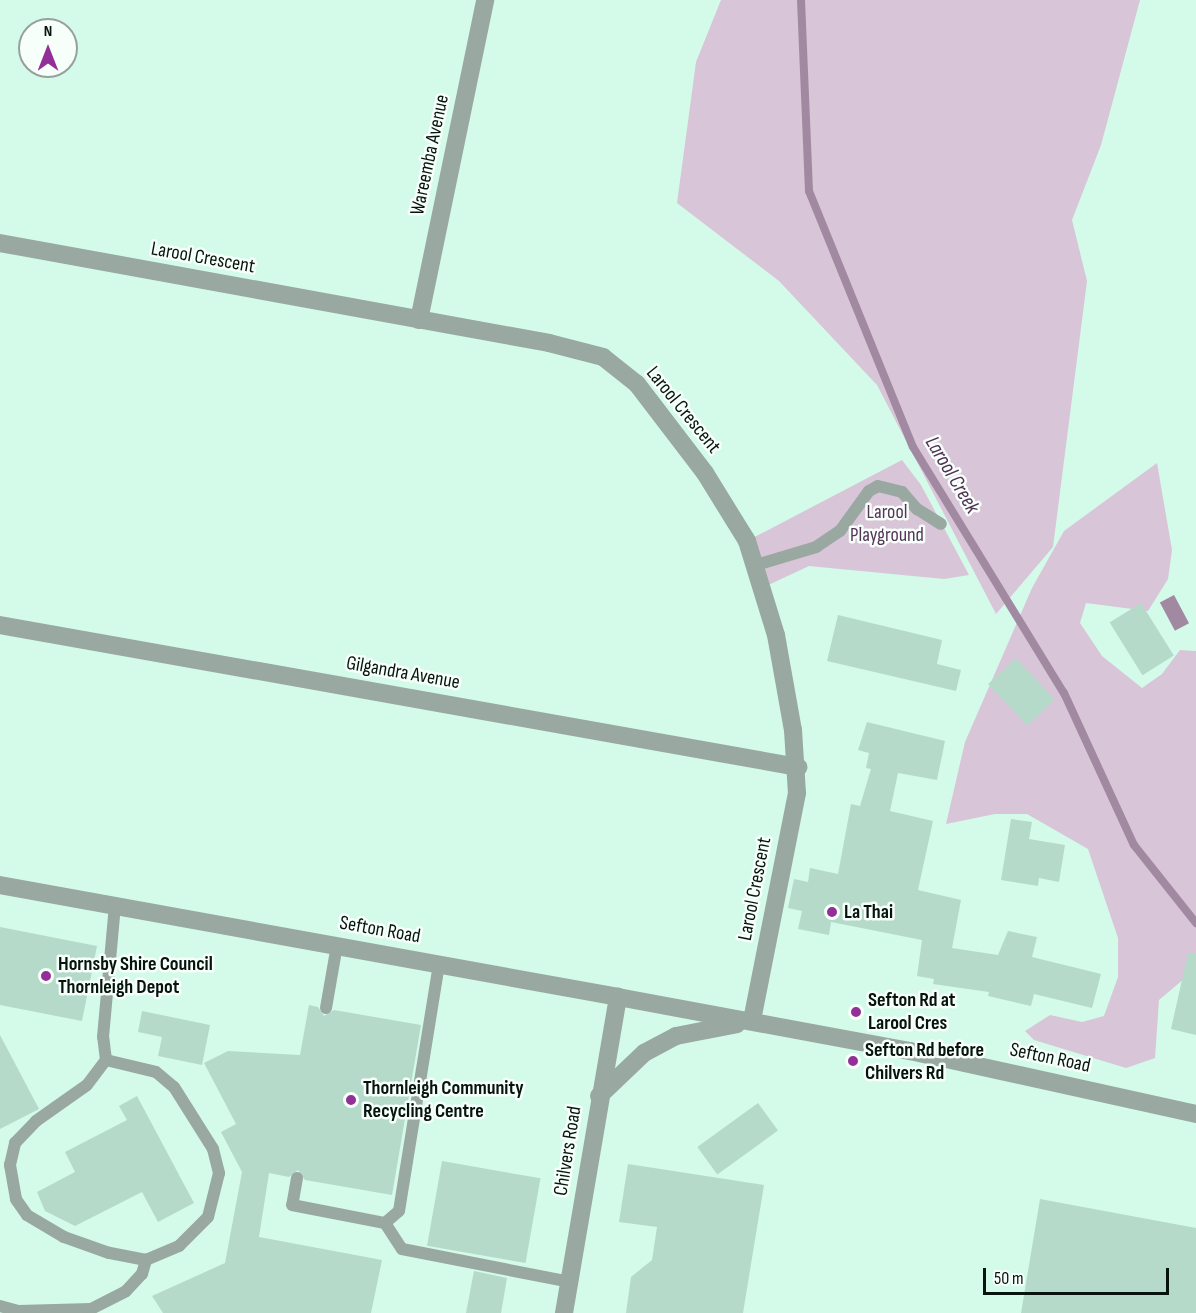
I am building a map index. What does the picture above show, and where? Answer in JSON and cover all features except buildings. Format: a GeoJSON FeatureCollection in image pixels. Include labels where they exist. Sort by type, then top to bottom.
{"type":"FeatureCollection","features":[{"type":"Feature","properties":{"kind":"street","name":"Wareemba Avenue"},"geometry":{"type":"LineString","coordinates":[[419,320],[485,0]]}},
{"type":"Feature","properties":{"kind":"street","name":"Larool Crescent"},"geometry":{"type":"LineString","coordinates":[[0,243],[419,320],[603,357],[637,384],[705,473],[736,520],[756,565],[776,635],[798,766],[797,793],[752,1021]]}},
{"type":"Feature","properties":{"kind":"street","name":"Gilgandra Avenue"},"geometry":{"type":"LineString","coordinates":[[0,625],[798,766]]}},
{"type":"Feature","properties":{"kind":"street","name":"Sefton Road"},"geometry":{"type":"LineString","coordinates":[[0,885],[752,1021],[1196,1114]]}},
{"type":"Feature","properties":{"kind":"street","name":"Chilvers Road"},"geometry":{"type":"LineString","coordinates":[[564,1313],[599,1096],[618,997]]}},
{"type":"Feature","properties":{"kind":"street","name":"Sefton Road"},"geometry":{"type":"LineString","coordinates":[[599,1096],[644,1053],[676,1036],[752,1021]]}},
{"type":"Feature","properties":{"kind":"lane"},"geometry":{"type":"LineString","coordinates":[[756,565],[816,547],[840,531],[869,491],[878,486],[902,492],[917,509],[941,524]]}},
{"type":"Feature","properties":{"kind":"lane"},"geometry":{"type":"LineString","coordinates":[[106,1060],[156,1072],[174,1087],[213,1149],[219,1173],[208,1217],[179,1246],[146,1260],[64,1237],[27,1215],[16,1199],[10,1165],[15,1143],[36,1121],[87,1085],[106,1060],[103,1028],[115,906]]}},
{"type":"Feature","properties":{"kind":"lane"},"geometry":{"type":"LineString","coordinates":[[326,1008],[337,945]]}},
{"type":"Feature","properties":{"kind":"lane"},"geometry":{"type":"LineString","coordinates":[[385,1222],[399,1211],[440,963]]}},
{"type":"Feature","properties":{"kind":"lane"},"geometry":{"type":"LineString","coordinates":[[297,1178],[292,1205],[385,1222],[402,1248],[570,1282]]}},
{"type":"Feature","properties":{"kind":"lane"},"geometry":{"type":"LineString","coordinates":[[0,1306],[20,1311],[91,1309],[126,1291],[142,1274],[146,1260]]}},
{"type":"Feature","properties":{"kind":"green space"},"geometry":{"type":"Polygon","coordinates":[[[721,0],[1140,0],[1101,145],[1072,220],[1087,281],[1053,547],[996,614],[877,385],[779,281],[677,203],[696,62],[721,0]]]}},
{"type":"Feature","properties":{"kind":"green space","name":"Larool Playground"},"geometry":{"type":"Polygon","coordinates":[[[902,460],[921,485],[969,575],[944,579],[809,566],[762,588],[747,541],[902,460]]]}},
{"type":"Feature","properties":{"kind":"green space"},"geometry":{"type":"Polygon","coordinates":[[[1157,463],[1172,550],[1168,579],[1148,611],[1086,603],[1080,623],[1102,656],[1142,688],[1162,674],[1180,650],[1196,651],[1196,977],[1185,978],[1159,1000],[1155,1058],[1126,1068],[1034,1040],[1025,1031],[1050,1015],[1082,1022],[1104,1016],[1118,977],[1118,938],[1088,849],[1027,814],[995,814],[946,824],[965,742],[1032,588],[1064,531],[1157,463]]]}},
{"type":"Feature","properties":{"kind":"shaded area"},"geometry":{"type":"Polygon","coordinates":[[[1174,595],[1189,623],[1175,631],[1160,603],[1174,595]]]}},
{"type":"Feature","properties":{"kind":"waterway","name":"Larool Creek"},"geometry":{"type":"LineString","coordinates":[[801,0],[809,191],[913,447],[1064,693],[1134,845],[1196,923]]}},
{"type":"Feature","properties":{"kind":"place","name":"La Thai"},"geometry":{"type":"Point","coordinates":[832,912]}},
{"type":"Feature","properties":{"kind":"place","name":"Hornsby Shire Council Thornleigh Depot"},"geometry":{"type":"Point","coordinates":[46,976]}},
{"type":"Feature","properties":{"kind":"place","name":"Sefton Rd at Larool Cres"},"geometry":{"type":"Point","coordinates":[856,1012]}},
{"type":"Feature","properties":{"kind":"place","name":"Sefton Rd before Chilvers Rd"},"geometry":{"type":"Point","coordinates":[853,1061]}},
{"type":"Feature","properties":{"kind":"place","name":"Thornleigh Community Recycling Centre"},"geometry":{"type":"Point","coordinates":[351,1100]}}]}
